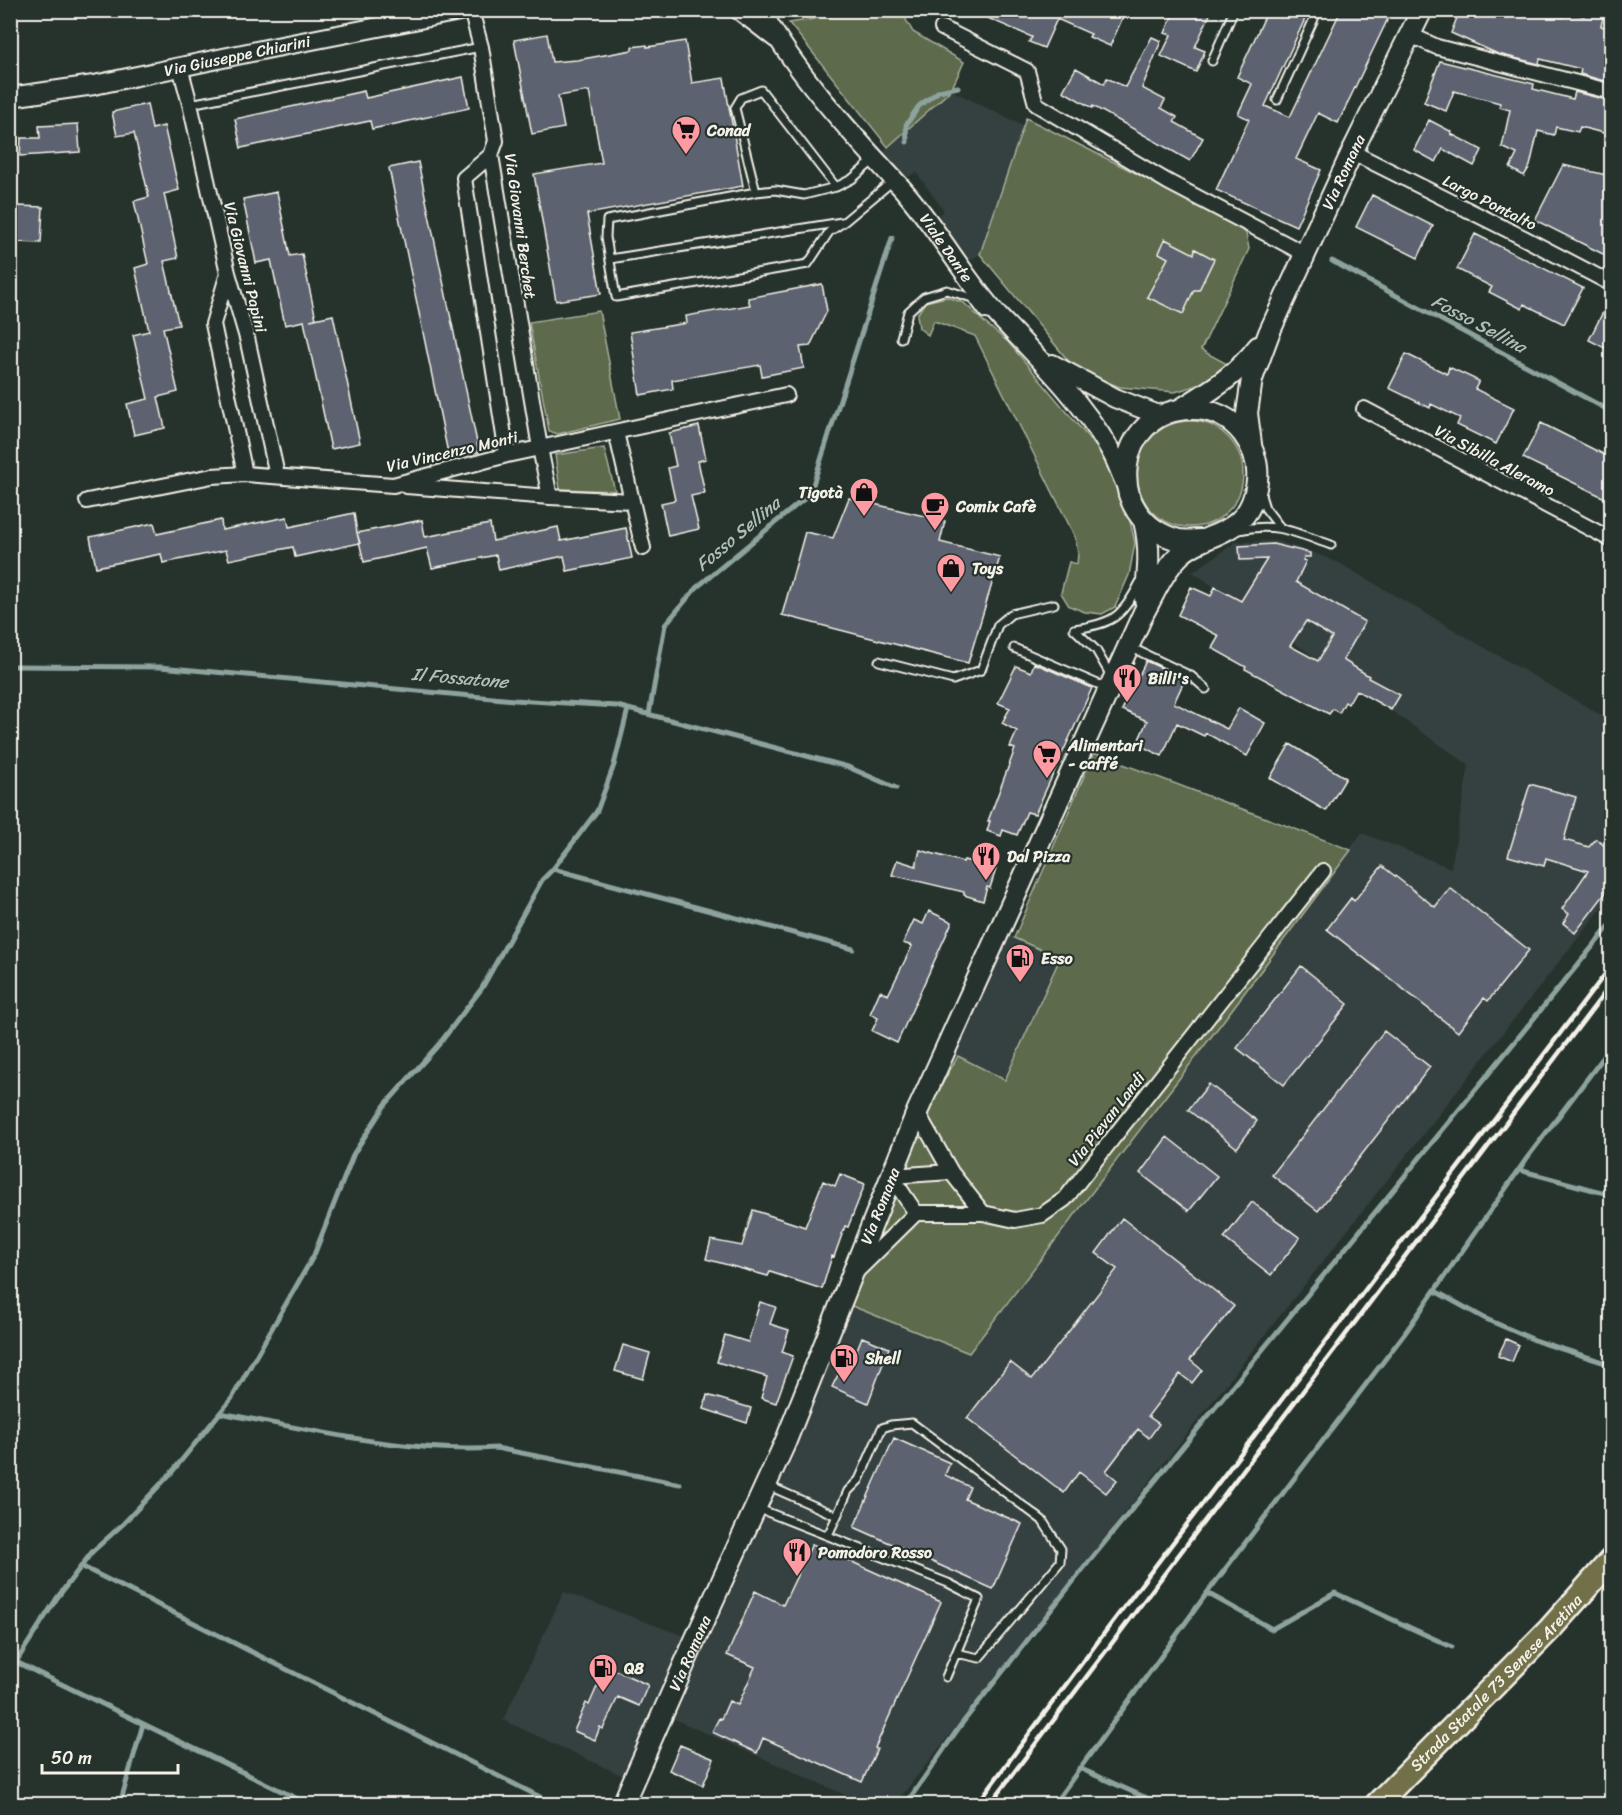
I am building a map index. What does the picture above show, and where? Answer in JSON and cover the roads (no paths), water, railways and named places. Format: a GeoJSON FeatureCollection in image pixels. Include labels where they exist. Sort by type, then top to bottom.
{"type":"FeatureCollection","features":[{"type":"Feature","properties":{"kind":"main road","name":"Via Romana"},"geometry":{"type":"LineString","coordinates":[[1269,333],[1352,152],[1422,10]]}},
{"type":"Feature","properties":{"kind":"main road"},"geometry":{"type":"LineString","coordinates":[[1269,333],[1252,379],[1247,413],[1251,444],[1257,464],[1257,485],[1251,505],[1238,522],[1221,534],[1201,540],[1181,540],[1161,534],[1144,521],[1134,507],[1126,485],[1126,464],[1132,445],[1144,428],[1161,416],[1181,409],[1224,383],[1247,361],[1269,333]]}},
{"type":"Feature","properties":{"kind":"main road"},"geometry":{"type":"LineString","coordinates":[[1181,409],[1202,409],[1222,415],[1239,428],[1251,444]]}},
{"type":"Feature","properties":{"kind":"main road"},"geometry":{"type":"LineString","coordinates":[[1144,521],[1149,538],[1144,612]]}},
{"type":"Feature","properties":{"kind":"main road","name":"Via Romana"},"geometry":{"type":"LineString","coordinates":[[623,1804],[766,1484],[854,1273],[917,1112],[1144,612],[1165,573],[1182,553],[1201,540]]}},
{"type":"Feature","properties":{"kind":"main road","name":"Strada Statale 73 Senese Aretina"},"geometry":{"type":"LineString","coordinates":[[1377,1804],[1549,1630],[1611,1559]]}},
{"type":"Feature","properties":{"kind":"street","name":"Via Giuseppe Chiarini"},"geometry":{"type":"LineString","coordinates":[[10,97],[94,85],[180,67],[396,16],[465,10]]}},
{"type":"Feature","properties":{"kind":"street","name":"Via Giovanni Berchet"},"geometry":{"type":"LineString","coordinates":[[471,10],[481,47],[496,141],[491,155],[550,497]]}},
{"type":"Feature","properties":{"kind":"street"},"geometry":{"type":"LineString","coordinates":[[736,10],[779,43]]}},
{"type":"Feature","properties":{"kind":"street","name":"Viale Dante"},"geometry":{"type":"LineString","coordinates":[[761,10],[779,43],[944,241],[1000,317],[1040,357],[1090,418],[1110,450],[1126,485]]}},
{"type":"Feature","properties":{"kind":"street"},"geometry":{"type":"LineString","coordinates":[[942,28],[1027,71],[1036,104],[1168,182],[1305,254]]}},
{"type":"Feature","properties":{"kind":"street"},"geometry":{"type":"LineString","coordinates":[[1410,35],[1437,47],[1611,92]]}},
{"type":"Feature","properties":{"kind":"street","name":"Via Giovanni Papini"},"geometry":{"type":"LineString","coordinates":[[180,67],[228,273],[247,338],[277,476]]}},
{"type":"Feature","properties":{"kind":"street","name":"Largo Pontalto"},"geometry":{"type":"LineString","coordinates":[[1352,152],[1611,284]]}},
{"type":"Feature","properties":{"kind":"street"},"geometry":{"type":"LineString","coordinates":[[491,155],[464,178],[507,455]]}},
{"type":"Feature","properties":{"kind":"street"},"geometry":{"type":"LineString","coordinates":[[228,273],[213,324],[245,474]]}},
{"type":"Feature","properties":{"kind":"street"},"geometry":{"type":"LineString","coordinates":[[1040,357],[1115,398],[1161,416]]}},
{"type":"Feature","properties":{"kind":"street","name":"Via Vincenzo Monti"},"geometry":{"type":"LineString","coordinates":[[87,501],[212,476],[245,474],[393,485],[507,455],[786,395]]}},
{"type":"Feature","properties":{"kind":"street","name":"Via Sibilla Aleramo"},"geometry":{"type":"LineString","coordinates":[[1364,409],[1611,540]]}},
{"type":"Feature","properties":{"kind":"street"},"geometry":{"type":"LineString","coordinates":[[616,432],[643,548]]}},
{"type":"Feature","properties":{"kind":"street"},"geometry":{"type":"LineString","coordinates":[[393,485],[632,501]]}},
{"type":"Feature","properties":{"kind":"street","name":"Via Pievan Landi"},"geometry":{"type":"LineString","coordinates":[[916,1214],[983,1213],[1015,1220],[1042,1215],[1065,1199],[1323,871]]}},
{"type":"Feature","properties":{"kind":"street"},"geometry":{"type":"LineString","coordinates":[[917,1112],[951,1172],[983,1213]]}},
{"type":"Feature","properties":{"kind":"street"},"geometry":{"type":"LineString","coordinates":[[854,1273],[916,1214],[891,1176],[951,1172]]}},
{"type":"Feature","properties":{"kind":"lane"},"geometry":{"type":"LineString","coordinates":[[1212,61],[1234,10]]}},
{"type":"Feature","properties":{"kind":"lane"},"geometry":{"type":"LineString","coordinates":[[1277,100],[1318,10]]}},
{"type":"Feature","properties":{"kind":"lane"},"geometry":{"type":"LineString","coordinates":[[190,104],[481,47]]}},
{"type":"Feature","properties":{"kind":"lane"},"geometry":{"type":"LineString","coordinates":[[756,192],[735,108],[741,98],[761,90],[836,188]]}},
{"type":"Feature","properties":{"kind":"lane"},"geometry":{"type":"LineString","coordinates":[[875,159],[852,179],[836,188],[804,195],[775,190],[756,192],[607,220],[606,237],[616,297],[808,264],[830,231],[894,180]]}},
{"type":"Feature","properties":{"kind":"lane"},"geometry":{"type":"LineString","coordinates":[[610,259],[845,221]]}},
{"type":"Feature","properties":{"kind":"lane"},"geometry":{"type":"LineString","coordinates":[[901,338],[908,312],[924,297],[947,290],[972,298],[984,314],[1000,317]]}},
{"type":"Feature","properties":{"kind":"lane"},"geometry":{"type":"LineString","coordinates":[[1257,485],[1265,508],[1279,526]]}},
{"type":"Feature","properties":{"kind":"lane"},"geometry":{"type":"LineString","coordinates":[[1221,534],[1250,528],[1279,526],[1330,545]]}},
{"type":"Feature","properties":{"kind":"lane"},"geometry":{"type":"LineString","coordinates":[[1112,685],[1096,650],[1074,629],[1099,626],[1116,618],[1139,586],[1149,558]]}},
{"type":"Feature","properties":{"kind":"lane"},"geometry":{"type":"LineString","coordinates":[[879,661],[953,680],[981,670],[998,625],[1011,614],[1054,604]]}},
{"type":"Feature","properties":{"kind":"lane"},"geometry":{"type":"LineString","coordinates":[[1128,647],[1191,676],[1206,689]]}},
{"type":"Feature","properties":{"kind":"lane"},"geometry":{"type":"LineString","coordinates":[[1014,648],[1112,685]]}},
{"type":"Feature","properties":{"kind":"lane"},"geometry":{"type":"LineString","coordinates":[[828,1535],[848,1491],[859,1480],[882,1428],[912,1423],[1042,1520],[1061,1550],[1060,1562],[979,1658],[956,1653]]}},
{"type":"Feature","properties":{"kind":"lane"},"geometry":{"type":"LineString","coordinates":[[766,1484],[837,1516]]}},
{"type":"Feature","properties":{"kind":"lane"},"geometry":{"type":"LineString","coordinates":[[755,1508],[948,1583],[979,1599],[946,1677]]}},
{"type":"Feature","properties":{"kind":"waterway","name":"Fosso Sellina"},"geometry":{"type":"LineString","coordinates":[[907,142],[906,125],[919,106],[939,91],[958,87]]}},
{"type":"Feature","properties":{"kind":"waterway","name":"Fosso Sellina"},"geometry":{"type":"LineString","coordinates":[[649,714],[665,625],[696,588],[810,494],[892,238]]}},
{"type":"Feature","properties":{"kind":"waterway","name":"Fosso Sellina"},"geometry":{"type":"LineString","coordinates":[[1332,261],[1612,412]]}},
{"type":"Feature","properties":{"kind":"waterway","name":"Il Fossatone"},"geometry":{"type":"LineString","coordinates":[[10,666],[160,667],[514,700],[617,706],[848,767],[896,788]]}},
{"type":"Feature","properties":{"kind":"waterway"},"geometry":{"type":"LineString","coordinates":[[308,1804],[16,1662],[57,1598],[92,1552],[123,1524],[172,1472],[232,1398],[314,1255],[354,1153],[385,1105],[440,1043],[482,988],[542,880],[597,811],[614,765],[628,709]]}},
{"type":"Feature","properties":{"kind":"waterway"},"geometry":{"type":"LineString","coordinates":[[553,869],[853,949]]}},
{"type":"Feature","properties":{"kind":"waterway"},"geometry":{"type":"LineString","coordinates":[[906,1804],[960,1726],[1087,1564],[1612,923]]}},
{"type":"Feature","properties":{"kind":"waterway"},"geometry":{"type":"LineString","coordinates":[[1054,1804],[1207,1593],[1405,1333],[1527,1158],[1612,1046]]}},
{"type":"Feature","properties":{"kind":"waterway"},"geometry":{"type":"LineString","coordinates":[[1519,1170],[1612,1195]]}},
{"type":"Feature","properties":{"kind":"waterway"},"geometry":{"type":"LineString","coordinates":[[1435,1291],[1486,1319],[1537,1341],[1612,1365]]}},
{"type":"Feature","properties":{"kind":"waterway"},"geometry":{"type":"LineString","coordinates":[[220,1413],[393,1444],[462,1449],[496,1448],[680,1484]]}},
{"type":"Feature","properties":{"kind":"waterway"},"geometry":{"type":"LineString","coordinates":[[81,1566],[540,1797]]}},
{"type":"Feature","properties":{"kind":"waterway"},"geometry":{"type":"LineString","coordinates":[[1207,1593],[1272,1629],[1335,1593],[1452,1647]]}},
{"type":"Feature","properties":{"kind":"waterway"},"geometry":{"type":"LineString","coordinates":[[120,1804],[143,1724]]}},
{"type":"Feature","properties":{"kind":"waterway"},"geometry":{"type":"LineString","coordinates":[[1079,1768],[1160,1804]]}},
{"type":"Feature","properties":{"kind":"railway"},"geometry":{"type":"LineString","coordinates":[[977,1804],[1612,965]]}},
{"type":"Feature","properties":{"kind":"railway"},"geometry":{"type":"LineString","coordinates":[[990,1804],[1612,983]]}},
{"type":"Feature","properties":{"kind":"place","name":"Conad"},"geometry":{"type":"Point","coordinates":[686,156]}},
{"type":"Feature","properties":{"kind":"place","name":"Tigotà"},"geometry":{"type":"Point","coordinates":[864,518]}},
{"type":"Feature","properties":{"kind":"place","name":"Comix Cafè"},"geometry":{"type":"Point","coordinates":[935,532]}},
{"type":"Feature","properties":{"kind":"place","name":"Toys"},"geometry":{"type":"Point","coordinates":[951,594]}},
{"type":"Feature","properties":{"kind":"place","name":"Billi's"},"geometry":{"type":"Point","coordinates":[1127,704]}},
{"type":"Feature","properties":{"kind":"place","name":"Alimentari - caffé"},"geometry":{"type":"Point","coordinates":[1047,780]}},
{"type":"Feature","properties":{"kind":"place","name":"Dal Pizza"},"geometry":{"type":"Point","coordinates":[986,882]}},
{"type":"Feature","properties":{"kind":"place","name":"Esso"},"geometry":{"type":"Point","coordinates":[1020,984]}},
{"type":"Feature","properties":{"kind":"place","name":"Shell"},"geometry":{"type":"Point","coordinates":[844,1384]}},
{"type":"Feature","properties":{"kind":"place","name":"Pomodoro Rosso"},"geometry":{"type":"Point","coordinates":[797,1578]}},
{"type":"Feature","properties":{"kind":"place","name":"Q8"},"geometry":{"type":"Point","coordinates":[603,1694]}}]}
